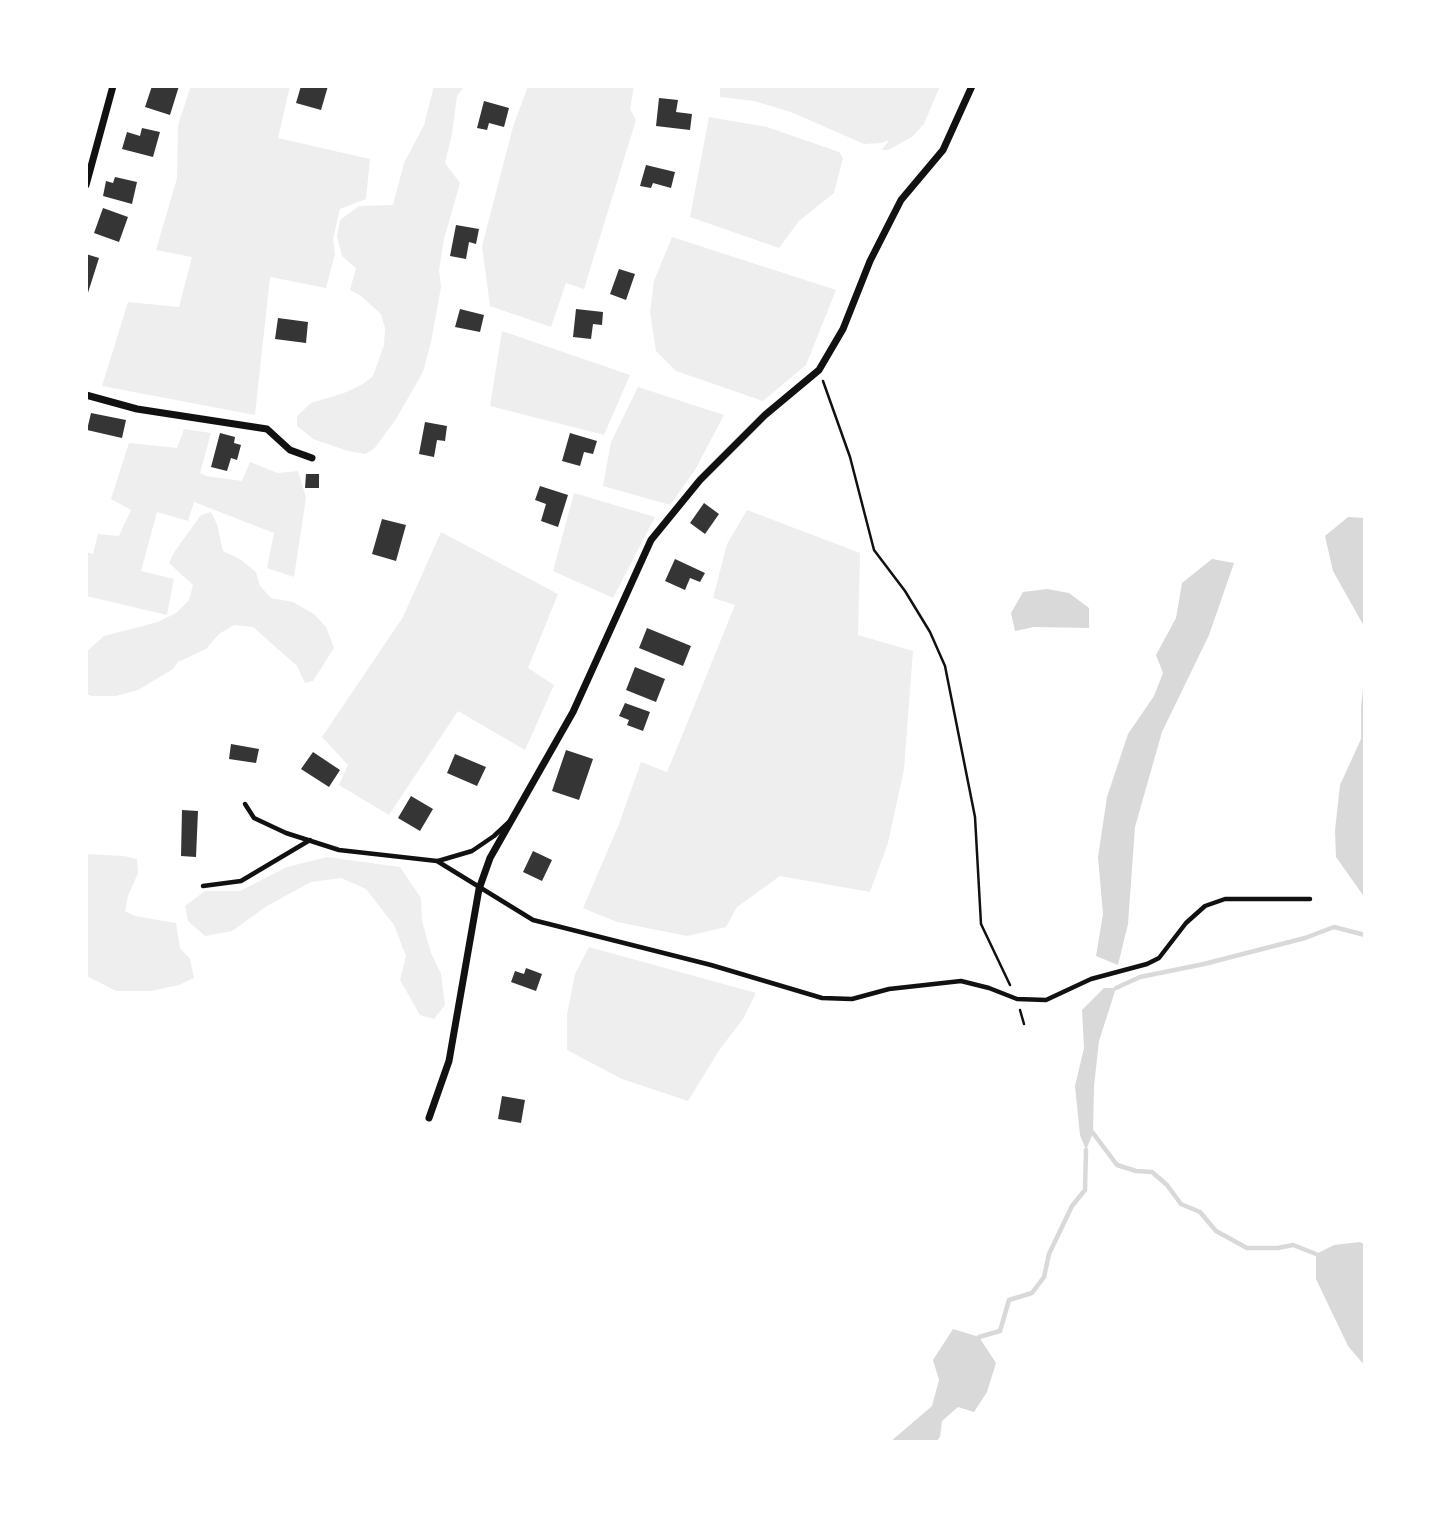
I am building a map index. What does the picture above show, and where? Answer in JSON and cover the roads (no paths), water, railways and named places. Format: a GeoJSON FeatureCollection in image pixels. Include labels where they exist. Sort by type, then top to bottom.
{"type":"FeatureCollection","features":[{"type":"Feature","properties":{"kind":"street"},"geometry":{"type":"LineString","coordinates":[[86,185],[113,86]]}},
{"type":"Feature","properties":{"kind":"street"},"geometry":{"type":"LineString","coordinates":[[429,1118],[449,1061],[479,889],[490,859],[573,712],[651,540],[700,480],[765,415],[819,370],[843,329],[870,261],[901,200],[943,150],[972,86]]}},
{"type":"Feature","properties":{"kind":"street"},"geometry":{"type":"LineString","coordinates":[[86,395],[137,409],[267,429],[290,450],[312,458]]}},
{"type":"Feature","properties":{"kind":"lane"},"geometry":{"type":"LineString","coordinates":[[245,804],[254,818],[286,833],[339,850],[437,861],[533,920],[710,965],[822,998],[852,999],[890,989],[961,981],[1017,999],[1046,1000],[1091,979],[1147,964],[1159,958],[1186,923],[1205,906],[1225,899],[1310,899]]}},
{"type":"Feature","properties":{"kind":"lane"},"geometry":{"type":"LineString","coordinates":[[437,861],[472,851],[494,836],[510,820]]}},
{"type":"Feature","properties":{"kind":"lane"},"geometry":{"type":"LineString","coordinates":[[203,886],[241,881],[310,840]]}},
{"type":"Feature","properties":{"kind":"waterway"},"geometry":{"type":"LineString","coordinates":[[1116,988],[1140,977],[1305,938],[1334,927],[1365,935]]}},
{"type":"Feature","properties":{"kind":"waterway"},"geometry":{"type":"LineString","coordinates":[[1093,1133],[1117,1165],[1136,1171],[1152,1172],[1167,1185],[1181,1204],[1200,1212],[1216,1231],[1247,1248],[1293,1245],[1316,1254]]}},
{"type":"Feature","properties":{"kind":"waterway"},"geometry":{"type":"LineString","coordinates":[[979,1337],[1000,1331],[1009,1300],[1032,1293],[1044,1277],[1049,1254],[1072,1206],[1085,1190],[1086,1150]]}}]}
